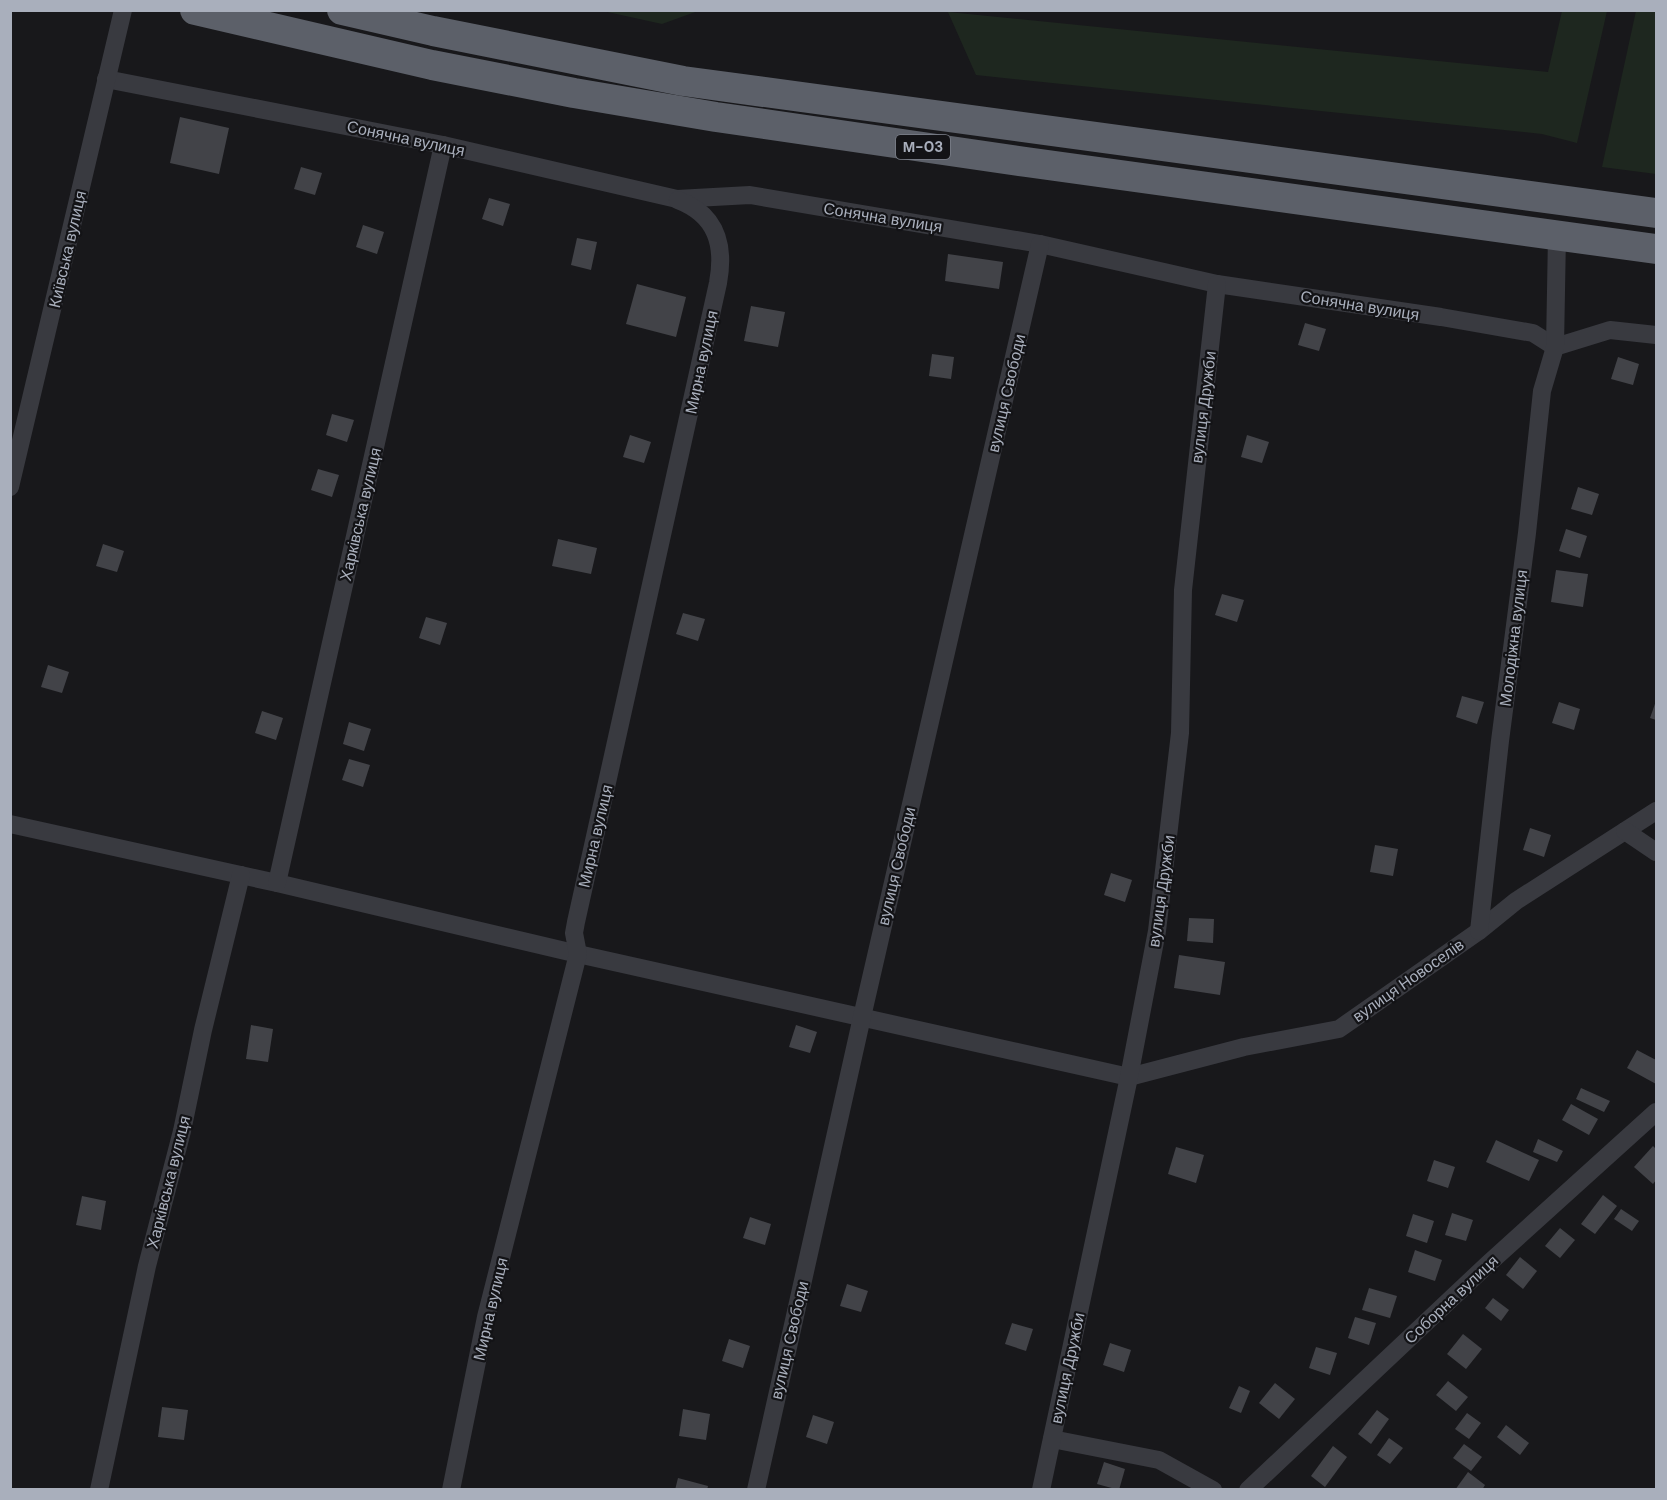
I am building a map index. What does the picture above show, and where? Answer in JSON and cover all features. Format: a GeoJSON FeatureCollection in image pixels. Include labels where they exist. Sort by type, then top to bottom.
{"type":"FeatureCollection","features":[{"type":"Feature","properties":{"kind":"highway","name":"М-03"},"geometry":{"type":"LineString","coordinates":[[195,10],[442,67],[574,93],[716,117],[1656,249]]}},
{"type":"Feature","properties":{"kind":"highway","name":"М-03"},"geometry":{"type":"LineString","coordinates":[[342,10],[433,31],[683,81],[1656,213]]}},
{"type":"Feature","properties":{"kind":"street","name":"Київська вулиця"},"geometry":{"type":"LineString","coordinates":[[10,487],[123,10]]}},
{"type":"Feature","properties":{"kind":"street","name":"Сонячна вулиця"},"geometry":{"type":"LineString","coordinates":[[106,79],[443,145],[677,199],[750,195],[1040,244],[1217,284],[1533,333],[1555,347]]}},
{"type":"Feature","properties":{"kind":"street","name":"Харківська вулиця"},"geometry":{"type":"LineString","coordinates":[[277,883],[443,145]]}},
{"type":"Feature","properties":{"kind":"street","name":"Мирна вулиця"},"geometry":{"type":"LineString","coordinates":[[451,1490],[486,1317],[578,954],[574,933],[576,921],[720,269],[720,247],[712,226],[697,210],[677,199]]}},
{"type":"Feature","properties":{"kind":"street","name":"Молодіжна вулиця"},"geometry":{"type":"LineString","coordinates":[[1479,931],[1542,391],[1555,347],[1557,235]]}},
{"type":"Feature","properties":{"kind":"street","name":"вулиця Свободи"},"geometry":{"type":"LineString","coordinates":[[756,1490],[1040,244]]}},
{"type":"Feature","properties":{"kind":"street","name":"вулиця Дружби"},"geometry":{"type":"LineString","coordinates":[[1041,1490],[1129,1077],[1157,931],[1180,733],[1183,590],[1217,284]]}},
{"type":"Feature","properties":{"kind":"street"},"geometry":{"type":"LineString","coordinates":[[1555,347],[1610,330],[1656,335]]}},
{"type":"Feature","properties":{"kind":"street","name":"вулиця Новоселів"},"geometry":{"type":"LineString","coordinates":[[1129,1077],[1244,1047],[1339,1029],[1479,931],[1516,901],[1656,811]]}},
{"type":"Feature","properties":{"kind":"street"},"geometry":{"type":"LineString","coordinates":[[10,824],[1129,1077]]}},
{"type":"Feature","properties":{"kind":"street"},"geometry":{"type":"LineString","coordinates":[[1625,831],[1656,852]]}},
{"type":"Feature","properties":{"kind":"street","name":"Харківська вулиця"},"geometry":{"type":"LineString","coordinates":[[99,1490],[147,1266],[182,1131],[203,1030],[241,875]]}},
{"type":"Feature","properties":{"kind":"street","name":"Соборна вулиця"},"geometry":{"type":"LineString","coordinates":[[1248,1490],[1488,1264],[1656,1112]]}},
{"type":"Feature","properties":{"kind":"street"},"geometry":{"type":"LineString","coordinates":[[1052,1439],[1159,1460],[1213,1490]]}},
{"type":"Feature","properties":{"kind":"shaded area"},"geometry":{"type":"Polygon","coordinates":[[[698,10],[662,24],[603,11],[698,10]]]}},
{"type":"Feature","properties":{"kind":"shaded area"},"geometry":{"type":"Polygon","coordinates":[[[1562,11],[1607,11],[1577,143],[1542,134],[976,75],[948,12],[1548,72],[1562,11]]]}},
{"type":"Feature","properties":{"kind":"shaded area"},"geometry":{"type":"Polygon","coordinates":[[[1636,11],[1656,11],[1656,174],[1602,167],[1636,11]]]}},
{"type":"Feature","properties":{"kind":"building"},"geometry":{"type":"Polygon","coordinates":[[[180,117],[229,128],[219,174],[170,163],[180,117]]]}},
{"type":"Feature","properties":{"kind":"building"},"geometry":{"type":"Polygon","coordinates":[[[301,167],[322,173],[315,195],[294,189],[301,167]]]}},
{"type":"Feature","properties":{"kind":"building"},"geometry":{"type":"Polygon","coordinates":[[[489,198],[510,204],[503,226],[482,219],[489,198]]]}},
{"type":"Feature","properties":{"kind":"building"},"geometry":{"type":"Polygon","coordinates":[[[363,225],[384,232],[377,254],[356,247],[363,225]]]}},
{"type":"Feature","properties":{"kind":"building"},"geometry":{"type":"Polygon","coordinates":[[[577,238],[597,242],[591,270],[571,265],[577,238]]]}},
{"type":"Feature","properties":{"kind":"building"},"geometry":{"type":"Polygon","coordinates":[[[948,254],[1003,262],[999,289],[945,281],[948,254]]]}},
{"type":"Feature","properties":{"kind":"building"},"geometry":{"type":"Polygon","coordinates":[[[637,284],[686,297],[676,337],[626,324],[637,284]]]}},
{"type":"Feature","properties":{"kind":"building"},"geometry":{"type":"Polygon","coordinates":[[[751,306],[785,312],[778,347],[744,341],[751,306]]]}},
{"type":"Feature","properties":{"kind":"building"},"geometry":{"type":"Polygon","coordinates":[[[1305,323],[1326,329],[1319,351],[1298,345],[1305,323]]]}},
{"type":"Feature","properties":{"kind":"building"},"geometry":{"type":"Polygon","coordinates":[[[932,354],[954,357],[951,379],[929,376],[932,354]]]}},
{"type":"Feature","properties":{"kind":"building"},"geometry":{"type":"Polygon","coordinates":[[[1618,357],[1639,364],[1633,385],[1611,379],[1618,357]]]}},
{"type":"Feature","properties":{"kind":"building"},"geometry":{"type":"Polygon","coordinates":[[[332,414],[354,420],[347,442],[326,435],[332,414]]]}},
{"type":"Feature","properties":{"kind":"building"},"geometry":{"type":"Polygon","coordinates":[[[630,435],[651,442],[644,463],[623,457],[630,435]]]}},
{"type":"Feature","properties":{"kind":"building"},"geometry":{"type":"Polygon","coordinates":[[[1247,435],[1269,442],[1262,463],[1241,457],[1247,435]]]}},
{"type":"Feature","properties":{"kind":"building"},"geometry":{"type":"Polygon","coordinates":[[[318,469],[339,475],[332,497],[311,490],[318,469]]]}},
{"type":"Feature","properties":{"kind":"building"},"geometry":{"type":"Polygon","coordinates":[[[1578,487],[1599,494],[1592,515],[1571,509],[1578,487]]]}},
{"type":"Feature","properties":{"kind":"building"},"geometry":{"type":"Polygon","coordinates":[[[1566,529],[1587,536],[1580,558],[1559,551],[1566,529]]]}},
{"type":"Feature","properties":{"kind":"building"},"geometry":{"type":"Polygon","coordinates":[[[558,539],[597,548],[591,574],[552,566],[558,539]]]}},
{"type":"Feature","properties":{"kind":"building"},"geometry":{"type":"Polygon","coordinates":[[[103,544],[124,551],[117,572],[96,566],[103,544]]]}},
{"type":"Feature","properties":{"kind":"building"},"geometry":{"type":"Polygon","coordinates":[[[1556,570],[1588,574],[1583,607],[1551,602],[1556,570]]]}},
{"type":"Feature","properties":{"kind":"building"},"geometry":{"type":"Polygon","coordinates":[[[1222,594],[1244,600],[1237,622],[1215,615],[1222,594]]]}},
{"type":"Feature","properties":{"kind":"building"},"geometry":{"type":"Polygon","coordinates":[[[683,613],[705,619],[698,641],[676,634],[683,613]]]}},
{"type":"Feature","properties":{"kind":"building"},"geometry":{"type":"Polygon","coordinates":[[[426,617],[447,623],[440,645],[419,638],[426,617]]]}},
{"type":"Feature","properties":{"kind":"building"},"geometry":{"type":"Polygon","coordinates":[[[48,665],[69,672],[62,693],[41,687],[48,665]]]}},
{"type":"Feature","properties":{"kind":"building"},"geometry":{"type":"Polygon","coordinates":[[[1462,696],[1484,702],[1477,724],[1456,717],[1462,696]]]}},
{"type":"Feature","properties":{"kind":"building"},"geometry":{"type":"Polygon","coordinates":[[[1656,701],[1656,720],[1650,718],[1656,701]]]}},
{"type":"Feature","properties":{"kind":"building"},"geometry":{"type":"Polygon","coordinates":[[[1559,702],[1580,709],[1574,730],[1552,723],[1559,702]]]}},
{"type":"Feature","properties":{"kind":"building"},"geometry":{"type":"Polygon","coordinates":[[[262,711],[283,718],[276,740],[255,733],[262,711]]]}},
{"type":"Feature","properties":{"kind":"building"},"geometry":{"type":"Polygon","coordinates":[[[349,722],[371,729],[364,751],[343,744],[349,722]]]}},
{"type":"Feature","properties":{"kind":"building"},"geometry":{"type":"Polygon","coordinates":[[[349,759],[370,765],[363,787],[342,780],[349,759]]]}},
{"type":"Feature","properties":{"kind":"building"},"geometry":{"type":"Polygon","coordinates":[[[1530,828],[1551,835],[1544,857],[1523,850],[1530,828]]]}},
{"type":"Feature","properties":{"kind":"building"},"geometry":{"type":"Polygon","coordinates":[[[1375,845],[1398,849],[1393,876],[1370,872],[1375,845]]]}},
{"type":"Feature","properties":{"kind":"building"},"geometry":{"type":"Polygon","coordinates":[[[1111,873],[1132,880],[1125,902],[1104,895],[1111,873]]]}},
{"type":"Feature","properties":{"kind":"building"},"geometry":{"type":"Polygon","coordinates":[[[1189,918],[1214,919],[1213,943],[1187,941],[1189,918]]]}},
{"type":"Feature","properties":{"kind":"building"},"geometry":{"type":"Polygon","coordinates":[[[1179,955],[1225,962],[1220,995],[1174,988],[1179,955]]]}},
{"type":"Feature","properties":{"kind":"building"},"geometry":{"type":"Polygon","coordinates":[[[251,1025],[273,1029],[268,1062],[246,1059],[251,1025]]]}},
{"type":"Feature","properties":{"kind":"building"},"geometry":{"type":"Polygon","coordinates":[[[796,1025],[817,1032],[810,1053],[789,1047],[796,1025]]]}},
{"type":"Feature","properties":{"kind":"building"},"geometry":{"type":"Polygon","coordinates":[[[1637,1050],[1656,1060],[1656,1084],[1627,1068],[1637,1050]]]}},
{"type":"Feature","properties":{"kind":"building"},"geometry":{"type":"Polygon","coordinates":[[[1581,1088],[1610,1101],[1604,1112],[1576,1099],[1581,1088]]]}},
{"type":"Feature","properties":{"kind":"building"},"geometry":{"type":"Polygon","coordinates":[[[1571,1104],[1598,1119],[1589,1135],[1562,1120],[1571,1104]]]}},
{"type":"Feature","properties":{"kind":"building"},"geometry":{"type":"Polygon","coordinates":[[[1538,1139],[1563,1151],[1557,1162],[1533,1152],[1538,1139]]]}},
{"type":"Feature","properties":{"kind":"building"},"geometry":{"type":"Polygon","coordinates":[[[1496,1140],[1539,1160],[1529,1181],[1486,1162],[1496,1140]]]}},
{"type":"Feature","properties":{"kind":"building"},"geometry":{"type":"Polygon","coordinates":[[[1653,1146],[1656,1149],[1656,1180],[1653,1184],[1634,1167],[1653,1146]]]}},
{"type":"Feature","properties":{"kind":"building"},"geometry":{"type":"Polygon","coordinates":[[[1176,1147],[1204,1155],[1196,1183],[1168,1174],[1176,1147]]]}},
{"type":"Feature","properties":{"kind":"building"},"geometry":{"type":"Polygon","coordinates":[[[1434,1160],[1455,1167],[1448,1188],[1427,1181],[1434,1160]]]}},
{"type":"Feature","properties":{"kind":"building"},"geometry":{"type":"Polygon","coordinates":[[[1603,1195],[1617,1206],[1595,1234],[1581,1224],[1603,1195]]]}},
{"type":"Feature","properties":{"kind":"building"},"geometry":{"type":"Polygon","coordinates":[[[82,1196],[106,1201],[101,1230],[76,1225],[82,1196]]]}},
{"type":"Feature","properties":{"kind":"building"},"geometry":{"type":"Polygon","coordinates":[[[1621,1209],[1639,1221],[1632,1231],[1614,1219],[1621,1209]]]}},
{"type":"Feature","properties":{"kind":"building"},"geometry":{"type":"Polygon","coordinates":[[[1452,1213],[1473,1220],[1466,1241],[1445,1235],[1452,1213]]]}},
{"type":"Feature","properties":{"kind":"building"},"geometry":{"type":"Polygon","coordinates":[[[1413,1214],[1434,1221],[1427,1243],[1406,1236],[1413,1214]]]}},
{"type":"Feature","properties":{"kind":"building"},"geometry":{"type":"Polygon","coordinates":[[[750,1217],[771,1224],[765,1245],[743,1238],[750,1217]]]}},
{"type":"Feature","properties":{"kind":"building"},"geometry":{"type":"Polygon","coordinates":[[[1560,1228],[1575,1240],[1560,1258],[1545,1246],[1560,1228]]]}},
{"type":"Feature","properties":{"kind":"building"},"geometry":{"type":"Polygon","coordinates":[[[1415,1250],[1442,1260],[1435,1281],[1408,1272],[1415,1250]]]}},
{"type":"Feature","properties":{"kind":"building"},"geometry":{"type":"Polygon","coordinates":[[[1520,1257],[1537,1271],[1523,1289],[1506,1275],[1520,1257]]]}},
{"type":"Feature","properties":{"kind":"building"},"geometry":{"type":"Polygon","coordinates":[[[847,1284],[868,1291],[861,1312],[840,1306],[847,1284]]]}},
{"type":"Feature","properties":{"kind":"building"},"geometry":{"type":"Polygon","coordinates":[[[1369,1288],[1397,1296],[1390,1318],[1362,1310],[1369,1288]]]}},
{"type":"Feature","properties":{"kind":"building"},"geometry":{"type":"Polygon","coordinates":[[[1493,1298],[1509,1310],[1501,1321],[1485,1308],[1493,1298]]]}},
{"type":"Feature","properties":{"kind":"building"},"geometry":{"type":"Polygon","coordinates":[[[1355,1317],[1376,1323],[1369,1345],[1348,1338],[1355,1317]]]}},
{"type":"Feature","properties":{"kind":"building"},"geometry":{"type":"Polygon","coordinates":[[[1012,1323],[1033,1329],[1026,1351],[1005,1344],[1012,1323]]]}},
{"type":"Feature","properties":{"kind":"building"},"geometry":{"type":"Polygon","coordinates":[[[1463,1334],[1482,1349],[1466,1369],[1447,1354],[1463,1334]]]}},
{"type":"Feature","properties":{"kind":"building"},"geometry":{"type":"Polygon","coordinates":[[[729,1339],[750,1346],[743,1368],[722,1361],[729,1339]]]}},
{"type":"Feature","properties":{"kind":"building"},"geometry":{"type":"Polygon","coordinates":[[[1110,1343],[1131,1350],[1124,1372],[1103,1365],[1110,1343]]]}},
{"type":"Feature","properties":{"kind":"building"},"geometry":{"type":"Polygon","coordinates":[[[1316,1347],[1337,1353],[1330,1375],[1309,1368],[1316,1347]]]}},
{"type":"Feature","properties":{"kind":"building"},"geometry":{"type":"Polygon","coordinates":[[[1448,1381],[1468,1397],[1456,1411],[1436,1395],[1448,1381]]]}},
{"type":"Feature","properties":{"kind":"building"},"geometry":{"type":"Polygon","coordinates":[[[1275,1383],[1295,1399],[1279,1419],[1259,1403],[1275,1383]]]}},
{"type":"Feature","properties":{"kind":"building"},"geometry":{"type":"Polygon","coordinates":[[[1239,1386],[1250,1391],[1241,1413],[1229,1408],[1239,1386]]]}},
{"type":"Feature","properties":{"kind":"building"},"geometry":{"type":"Polygon","coordinates":[[[162,1407],[188,1410],[184,1440],[158,1437],[162,1407]]]}},
{"type":"Feature","properties":{"kind":"building"},"geometry":{"type":"Polygon","coordinates":[[[683,1409],[710,1414],[706,1440],[679,1436],[683,1409]]]}},
{"type":"Feature","properties":{"kind":"building"},"geometry":{"type":"Polygon","coordinates":[[[1377,1410],[1389,1419],[1371,1444],[1358,1434],[1377,1410]]]}},
{"type":"Feature","properties":{"kind":"building"},"geometry":{"type":"Polygon","coordinates":[[[1467,1413],[1481,1423],[1469,1439],[1455,1429],[1467,1413]]]}},
{"type":"Feature","properties":{"kind":"building"},"geometry":{"type":"Polygon","coordinates":[[[813,1415],[834,1422],[827,1444],[806,1437],[813,1415]]]}},
{"type":"Feature","properties":{"kind":"building"},"geometry":{"type":"Polygon","coordinates":[[[1506,1425],[1529,1443],[1520,1455],[1497,1437],[1506,1425]]]}},
{"type":"Feature","properties":{"kind":"building"},"geometry":{"type":"Polygon","coordinates":[[[1389,1438],[1403,1448],[1390,1464],[1377,1455],[1389,1438]]]}},
{"type":"Feature","properties":{"kind":"building"},"geometry":{"type":"Polygon","coordinates":[[[1464,1444],[1482,1457],[1471,1471],[1453,1458],[1464,1444]]]}},
{"type":"Feature","properties":{"kind":"building"},"geometry":{"type":"Polygon","coordinates":[[[1333,1446],[1347,1457],[1325,1487],[1311,1476],[1333,1446]]]}},
{"type":"Feature","properties":{"kind":"building"},"geometry":{"type":"Polygon","coordinates":[[[1104,1462],[1125,1469],[1119,1490],[1097,1484],[1104,1462]]]}},
{"type":"Feature","properties":{"kind":"building"},"geometry":{"type":"Polygon","coordinates":[[[1468,1472],[1485,1485],[1482,1490],[1455,1490],[1468,1472]]]}},
{"type":"Feature","properties":{"kind":"building"},"geometry":{"type":"Polygon","coordinates":[[[678,1478],[708,1486],[707,1490],[675,1490],[678,1478]]]}}]}
